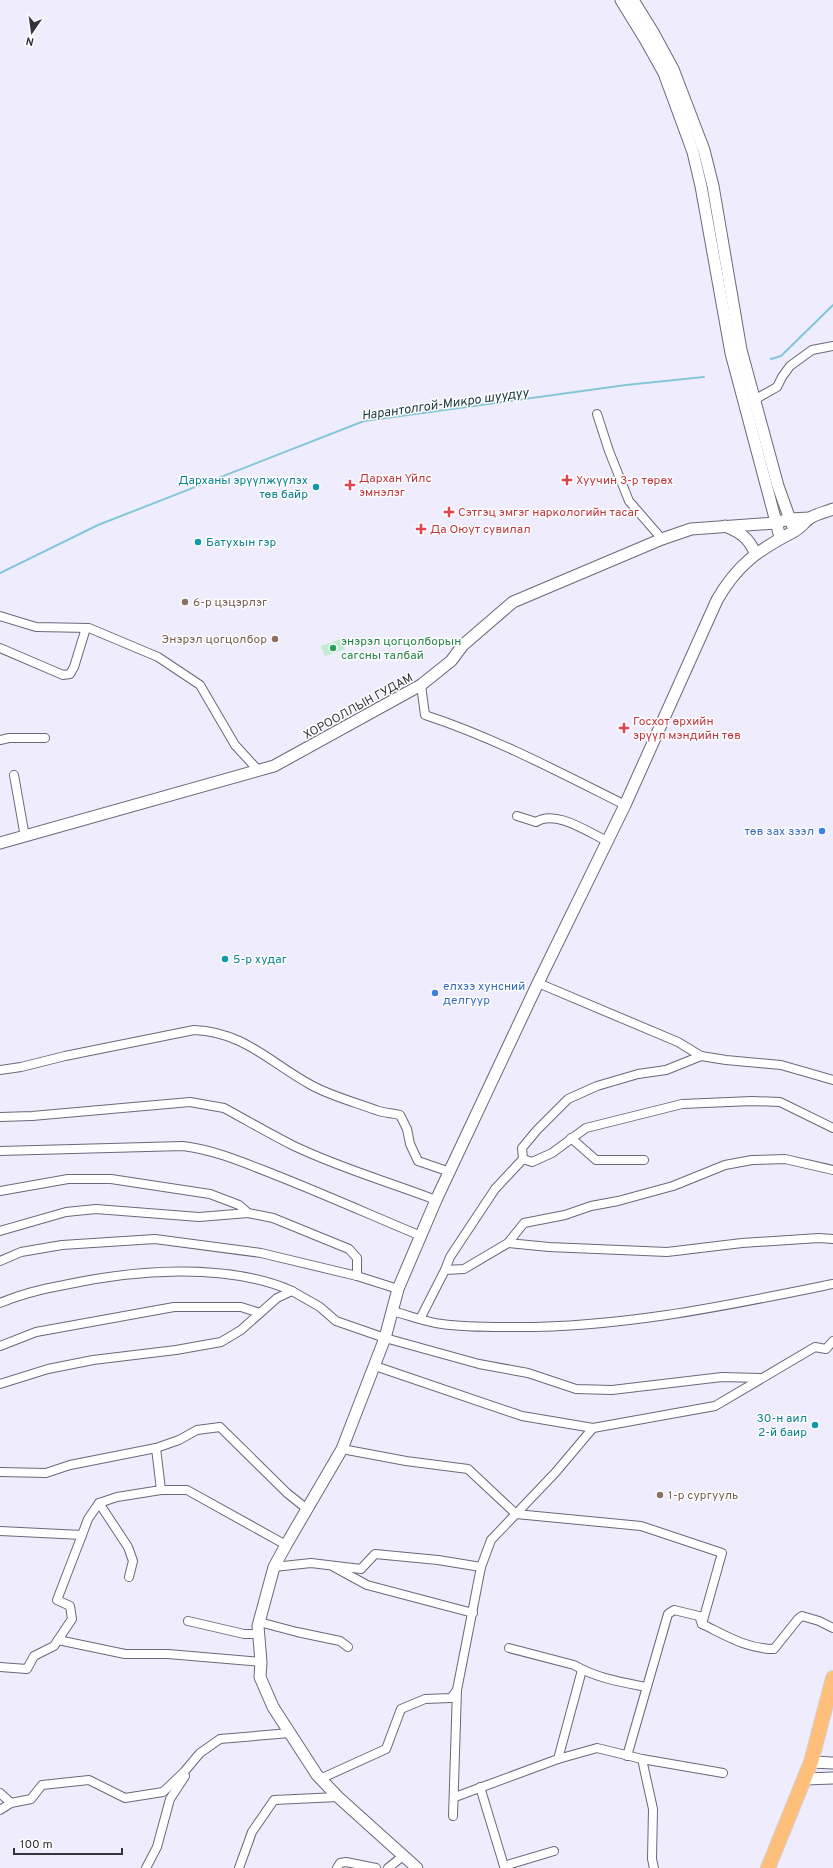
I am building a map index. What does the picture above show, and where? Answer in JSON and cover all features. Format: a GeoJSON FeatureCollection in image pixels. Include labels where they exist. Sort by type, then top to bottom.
{"type":"FeatureCollection","features":[{"type":"Feature","properties":{"kind":"highway"},"geometry":{"type":"LineString","coordinates":[[768,1868],[811,1762],[833,1678]]}},
{"type":"Feature","properties":{"kind":"street"},"geometry":{"type":"LineString","coordinates":[[621,0],[664,73],[693,152],[701,186],[731,353],[775,523],[780,537]]}},
{"type":"Feature","properties":{"kind":"street"},"geometry":{"type":"LineString","coordinates":[[634,0],[673,69],[704,150],[713,186],[741,350],[778,486],[794,531]]}},
{"type":"Feature","properties":{"kind":"street"},"geometry":{"type":"LineString","coordinates":[[754,400],[778,387],[782,377],[790,366],[812,350],[833,346]]}},
{"type":"Feature","properties":{"kind":"street"},"geometry":{"type":"LineString","coordinates":[[597,414],[609,451],[629,501],[662,539]]}},
{"type":"Feature","properties":{"kind":"street"},"geometry":{"type":"LineString","coordinates":[[417,1868],[320,1779],[273,1707],[260,1677],[261,1662],[259,1622],[274,1567],[342,1449],[385,1338],[398,1289],[436,1200],[538,983],[625,805],[717,600],[735,574],[755,553],[780,537],[794,531],[810,518],[833,510]]}},
{"type":"Feature","properties":{"kind":"street","name":"ХОРООЛЛЫН ГУДАМ"},"geometry":{"type":"LineString","coordinates":[[0,843],[274,766],[421,685],[451,661],[463,645],[513,602],[662,539],[691,529],[775,523],[789,518],[810,518]]}},
{"type":"Feature","properties":{"kind":"street"},"geometry":{"type":"LineString","coordinates":[[725,526],[744,535],[751,543],[755,553]]}},
{"type":"Feature","properties":{"kind":"street"},"geometry":{"type":"LineString","coordinates":[[0,616],[36,627],[86,628],[158,657],[200,685],[234,745],[258,770]]}},
{"type":"Feature","properties":{"kind":"street"},"geometry":{"type":"LineString","coordinates":[[0,648],[63,675],[70,674],[74,667],[86,628]]}},
{"type":"Feature","properties":{"kind":"street"},"geometry":{"type":"LineString","coordinates":[[421,685],[425,715],[488,738],[625,805]]}},
{"type":"Feature","properties":{"kind":"street"},"geometry":{"type":"LineString","coordinates":[[0,740],[9,738],[45,738]]}},
{"type":"Feature","properties":{"kind":"street"},"geometry":{"type":"LineString","coordinates":[[14,775],[25,837]]}},
{"type":"Feature","properties":{"kind":"street"},"geometry":{"type":"LineString","coordinates":[[517,816],[536,822],[554,817],[568,822],[607,841]]}},
{"type":"Feature","properties":{"kind":"street"},"geometry":{"type":"LineString","coordinates":[[538,983],[678,1042],[700,1056],[781,1065],[833,1080]]}},
{"type":"Feature","properties":{"kind":"street"},"geometry":{"type":"LineString","coordinates":[[0,1070],[21,1067],[65,1056],[194,1030],[212,1031],[236,1039],[310,1085],[334,1096],[377,1111],[400,1115],[407,1129],[410,1144],[418,1161],[450,1172]]}},
{"type":"Feature","properties":{"kind":"street"},"geometry":{"type":"LineString","coordinates":[[420,1319],[450,1257],[494,1190],[523,1159],[522,1148],[537,1130],[568,1099],[597,1086],[638,1074],[666,1070],[700,1056]]}},
{"type":"Feature","properties":{"kind":"street"},"geometry":{"type":"LineString","coordinates":[[523,1159],[532,1162],[552,1153],[586,1128],[682,1104],[729,1101],[780,1102],[833,1128]]}},
{"type":"Feature","properties":{"kind":"street"},"geometry":{"type":"LineString","coordinates":[[0,1116],[32,1116],[190,1102],[212,1105],[224,1108],[295,1146],[372,1178],[388,1182],[436,1200]]}},
{"type":"Feature","properties":{"kind":"street"},"geometry":{"type":"LineString","coordinates":[[571,1138],[596,1160],[644,1160]]}},
{"type":"Feature","properties":{"kind":"street"},"geometry":{"type":"LineString","coordinates":[[0,1151],[183,1146],[196,1148],[237,1160],[421,1236]]}},
{"type":"Feature","properties":{"kind":"street"},"geometry":{"type":"LineString","coordinates":[[445,1270],[464,1269],[508,1243],[524,1223],[565,1215],[591,1206],[618,1201],[673,1186],[725,1165],[752,1160],[785,1159],[833,1170]]}},
{"type":"Feature","properties":{"kind":"street"},"geometry":{"type":"LineString","coordinates":[[0,1191],[68,1179],[111,1179],[210,1194],[239,1205],[248,1213]]}},
{"type":"Feature","properties":{"kind":"street"},"geometry":{"type":"LineString","coordinates":[[0,1231],[66,1212],[96,1209],[199,1217],[248,1213],[273,1218],[349,1248],[357,1258],[356,1276]]}},
{"type":"Feature","properties":{"kind":"street"},"geometry":{"type":"LineString","coordinates":[[508,1243],[549,1247],[660,1252],[742,1243],[819,1238],[833,1239]]}},
{"type":"Feature","properties":{"kind":"street"},"geometry":{"type":"LineString","coordinates":[[0,1261],[21,1252],[62,1245],[155,1239],[261,1253],[356,1276],[398,1289]]}},
{"type":"Feature","properties":{"kind":"street"},"geometry":{"type":"LineString","coordinates":[[0,1302],[14,1296],[46,1288],[130,1273],[196,1271],[252,1279],[279,1286],[320,1307],[336,1321],[385,1338],[479,1364],[528,1373],[576,1389],[612,1390],[722,1376],[760,1378]]}},
{"type":"Feature","properties":{"kind":"street"},"geometry":{"type":"LineString","coordinates":[[392,1311],[442,1324],[535,1328],[629,1321],[674,1313],[704,1310],[833,1284]]}},
{"type":"Feature","properties":{"kind":"street"},"geometry":{"type":"LineString","coordinates":[[0,1384],[48,1369],[93,1360],[176,1350],[220,1342],[241,1330],[276,1298],[292,1292]]}},
{"type":"Feature","properties":{"kind":"street"},"geometry":{"type":"LineString","coordinates":[[0,1346],[36,1332],[174,1307],[241,1306],[260,1313]]}},
{"type":"Feature","properties":{"kind":"street"},"geometry":{"type":"LineString","coordinates":[[375,1366],[522,1416],[593,1428],[715,1406],[760,1378],[815,1347],[830,1350],[833,1342]]}},
{"type":"Feature","properties":{"kind":"street"},"geometry":{"type":"LineString","coordinates":[[0,1472],[46,1473],[70,1465],[156,1448],[179,1440],[197,1430],[220,1427],[287,1493],[307,1509]]}},
{"type":"Feature","properties":{"kind":"street"},"geometry":{"type":"LineString","coordinates":[[453,1816],[455,1797],[457,1690],[481,1567],[491,1540],[555,1473],[593,1428]]}},
{"type":"Feature","properties":{"kind":"street"},"geometry":{"type":"LineString","coordinates":[[156,1448],[161,1490]]}},
{"type":"Feature","properties":{"kind":"street"},"geometry":{"type":"LineString","coordinates":[[342,1449],[406,1461],[468,1469],[516,1514],[641,1526],[722,1553],[702,1624]]}},
{"type":"Feature","properties":{"kind":"street"},"geometry":{"type":"LineString","coordinates":[[0,1667],[27,1669],[34,1656],[54,1646],[72,1619],[70,1606],[57,1600],[88,1519],[99,1503],[117,1497],[161,1490],[186,1490],[286,1545]]}},
{"type":"Feature","properties":{"kind":"street"},"geometry":{"type":"LineString","coordinates":[[99,1503],[128,1547],[133,1560],[129,1577]]}},
{"type":"Feature","properties":{"kind":"street"},"geometry":{"type":"LineString","coordinates":[[0,1531],[82,1535]]}},
{"type":"Feature","properties":{"kind":"street"},"geometry":{"type":"LineString","coordinates":[[274,1567],[311,1563],[361,1569],[375,1554],[438,1560],[481,1567]]}},
{"type":"Feature","properties":{"kind":"street"},"geometry":{"type":"LineString","coordinates":[[331,1566],[367,1585],[473,1613]]}},
{"type":"Feature","properties":{"kind":"street"},"geometry":{"type":"LineString","coordinates":[[627,1756],[668,1614],[674,1610],[699,1616],[702,1624],[742,1644],[759,1649],[774,1649],[802,1616],[819,1621],[833,1628]]}},
{"type":"Feature","properties":{"kind":"street"},"geometry":{"type":"LineString","coordinates":[[188,1621],[244,1634],[259,1634]]}},
{"type":"Feature","properties":{"kind":"street"},"geometry":{"type":"LineString","coordinates":[[259,1622],[340,1641],[348,1647]]}},
{"type":"Feature","properties":{"kind":"street"},"geometry":{"type":"LineString","coordinates":[[58,1640],[125,1654],[168,1654],[261,1662]]}},
{"type":"Feature","properties":{"kind":"street"},"geometry":{"type":"LineString","coordinates":[[509,1648],[574,1665],[582,1670],[614,1681],[646,1687]]}},
{"type":"Feature","properties":{"kind":"street"},"geometry":{"type":"LineString","coordinates":[[558,1759],[582,1670]]}},
{"type":"Feature","properties":{"kind":"street"},"geometry":{"type":"LineString","coordinates":[[320,1779],[386,1749],[402,1709],[425,1699],[451,1698],[457,1690]]}},
{"type":"Feature","properties":{"kind":"street"},"geometry":{"type":"LineString","coordinates":[[0,1810],[11,1803],[31,1799],[42,1785],[89,1780],[125,1798],[163,1792],[196,1758],[220,1739],[290,1733]]}},
{"type":"Feature","properties":{"kind":"street"},"geometry":{"type":"LineString","coordinates":[[455,1797],[558,1759],[597,1748],[642,1759],[723,1773]]}},
{"type":"Feature","properties":{"kind":"street"},"geometry":{"type":"LineString","coordinates":[[146,1868],[157,1846],[170,1799],[196,1758]]}},
{"type":"Feature","properties":{"kind":"street"},"geometry":{"type":"LineString","coordinates":[[642,1759],[654,1809],[652,1859],[654,1868]]}},
{"type":"Feature","properties":{"kind":"street"},"geometry":{"type":"LineString","coordinates":[[811,1762],[833,1763]]}},
{"type":"Feature","properties":{"kind":"street"},"geometry":{"type":"LineString","coordinates":[[804,1779],[833,1778]]}},
{"type":"Feature","properties":{"kind":"street"},"geometry":{"type":"LineString","coordinates":[[480,1788],[504,1866],[554,1851]]}},
{"type":"Feature","properties":{"kind":"street"},"geometry":{"type":"LineString","coordinates":[[0,1793],[11,1803]]}},
{"type":"Feature","properties":{"kind":"street"},"geometry":{"type":"LineString","coordinates":[[239,1868],[252,1832],[274,1800],[338,1797]]}},
{"type":"Feature","properties":{"kind":"street"},"geometry":{"type":"LineString","coordinates":[[388,1868],[403,1856]]}},
{"type":"Feature","properties":{"kind":"street"},"geometry":{"type":"LineString","coordinates":[[337,1868],[340,1863],[346,1862],[376,1868]]}},
{"type":"Feature","properties":{"kind":"green space","name":"энэрэл цогцолборын сагсны талбай"},"geometry":{"type":"Polygon","coordinates":[[[341,639],[345,649],[325,656],[321,646],[341,639]]]}},
{"type":"Feature","properties":{"kind":"waterway","name":"Нарантолгой-Микро шуудуу"},"geometry":{"type":"LineString","coordinates":[[771,359],[781,356],[833,305]]}},
{"type":"Feature","properties":{"kind":"waterway","name":"Нарантолгой-Микро шуудуу"},"geometry":{"type":"LineString","coordinates":[[0,573],[98,525],[364,421],[626,385],[704,377]]}},
{"type":"Feature","properties":{"kind":"place","name":"Хуучин 3-р төрөх"},"geometry":{"type":"Point","coordinates":[567,480]}},
{"type":"Feature","properties":{"kind":"place","name":"Дархан Үйлс эмнэлэг"},"geometry":{"type":"Point","coordinates":[350,485]}},
{"type":"Feature","properties":{"kind":"place","name":"Дарханы эрүүлжүүлэх төв байр"},"geometry":{"type":"Point","coordinates":[316,487]}},
{"type":"Feature","properties":{"kind":"place","name":"Сэтгэц эмгэг наркологийн тасаг"},"geometry":{"type":"Point","coordinates":[449,512]}},
{"type":"Feature","properties":{"kind":"place","name":"Да Оюут сувилал"},"geometry":{"type":"Point","coordinates":[421,529]}},
{"type":"Feature","properties":{"kind":"place","name":"Батухын гэр"},"geometry":{"type":"Point","coordinates":[198,542]}},
{"type":"Feature","properties":{"kind":"place","name":"6-р цэцэрлэг"},"geometry":{"type":"Point","coordinates":[185,602]}},
{"type":"Feature","properties":{"kind":"place","name":"Энэрэл цогцолбор"},"geometry":{"type":"Point","coordinates":[275,639]}},
{"type":"Feature","properties":{"kind":"place","name":"энэрэл цогцолборын сагсны талбай"},"geometry":{"type":"Point","coordinates":[333,648]}},
{"type":"Feature","properties":{"kind":"place","name":"Госхот өрхийн эрүүл мэндийн төв"},"geometry":{"type":"Point","coordinates":[624,728]}},
{"type":"Feature","properties":{"kind":"place","name":"төв зах зээл"},"geometry":{"type":"Point","coordinates":[822,831]}},
{"type":"Feature","properties":{"kind":"place","name":"5-р худаг"},"geometry":{"type":"Point","coordinates":[225,959]}},
{"type":"Feature","properties":{"kind":"place","name":"елхээ хунсний делгуур"},"geometry":{"type":"Point","coordinates":[435,993]}},
{"type":"Feature","properties":{"kind":"place","name":"30-н аил 2-й баир"},"geometry":{"type":"Point","coordinates":[815,1425]}},
{"type":"Feature","properties":{"kind":"place","name":"1-р сургууль"},"geometry":{"type":"Point","coordinates":[660,1495]}}]}
